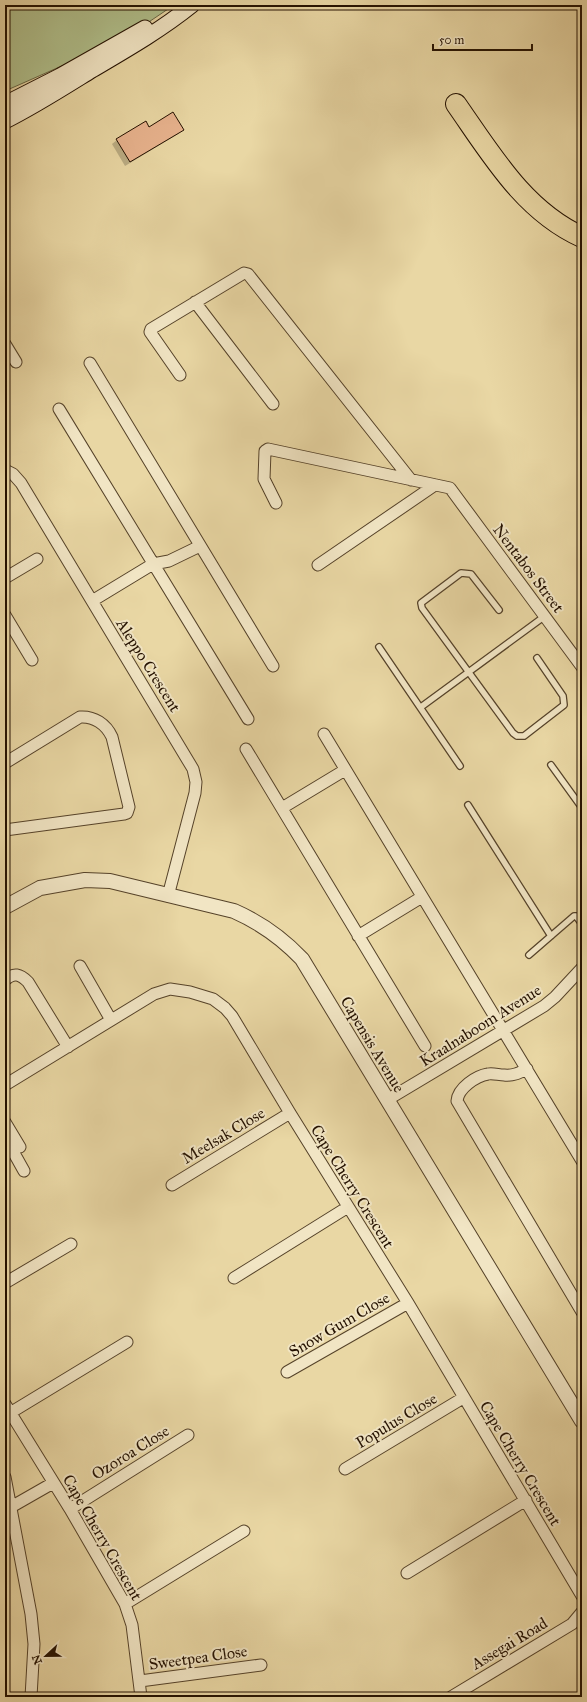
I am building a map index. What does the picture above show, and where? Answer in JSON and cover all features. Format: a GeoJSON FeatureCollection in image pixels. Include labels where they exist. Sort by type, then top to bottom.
{"type":"FeatureCollection","features":[{"type":"Feature","properties":{"kind":"highway"},"geometry":{"type":"LineString","coordinates":[[456,104],[503,172],[536,208],[567,230],[582,238]]}},
{"type":"Feature","properties":{"kind":"main road"},"geometry":{"type":"LineString","coordinates":[[5,104],[60,76],[124,38],[188,5]]}},
{"type":"Feature","properties":{"kind":"main road"},"geometry":{"type":"LineString","coordinates":[[5,121],[29,109],[117,55],[178,16],[192,5]]}},
{"type":"Feature","properties":{"kind":"street"},"geometry":{"type":"LineString","coordinates":[[180,375],[150,331],[151,329],[244,273],[248,274],[411,480]]}},
{"type":"Feature","properties":{"kind":"street"},"geometry":{"type":"LineString","coordinates":[[195,302],[272,404]]}},
{"type":"Feature","properties":{"kind":"street"},"geometry":{"type":"LineString","coordinates":[[5,344],[16,362]]}},
{"type":"Feature","properties":{"kind":"street"},"geometry":{"type":"LineString","coordinates":[[90,363],[273,666]]}},
{"type":"Feature","properties":{"kind":"street"},"geometry":{"type":"LineString","coordinates":[[59,409],[248,719]]}},
{"type":"Feature","properties":{"kind":"street"},"geometry":{"type":"LineString","coordinates":[[276,503],[264,479],[265,451],[268,449],[435,485]]}},
{"type":"Feature","properties":{"kind":"street","name":"Aleppo Crescent"},"geometry":{"type":"LineString","coordinates":[[5,470],[13,474],[21,483],[193,769],[196,782],[195,793],[168,896]]}},
{"type":"Feature","properties":{"kind":"street"},"geometry":{"type":"LineString","coordinates":[[318,565],[435,485]]}},
{"type":"Feature","properties":{"kind":"street","name":"Nentabos Street"},"geometry":{"type":"LineString","coordinates":[[435,485],[450,488],[582,667]]}},
{"type":"Feature","properties":{"kind":"street"},"geometry":{"type":"LineString","coordinates":[[92,601],[153,564],[169,560],[200,546]]}},
{"type":"Feature","properties":{"kind":"street"},"geometry":{"type":"LineString","coordinates":[[5,578],[37,559]]}},
{"type":"Feature","properties":{"kind":"street"},"geometry":{"type":"LineString","coordinates":[[5,615],[32,660]]}},
{"type":"Feature","properties":{"kind":"street"},"geometry":{"type":"LineString","coordinates":[[5,763],[80,717],[94,718],[108,730],[112,737],[129,807],[127,813],[124,814],[5,830]]}},
{"type":"Feature","properties":{"kind":"street"},"geometry":{"type":"LineString","coordinates":[[324,734],[582,1161]]}},
{"type":"Feature","properties":{"kind":"street"},"geometry":{"type":"LineString","coordinates":[[246,749],[424,1046]]}},
{"type":"Feature","properties":{"kind":"street"},"geometry":{"type":"LineString","coordinates":[[282,808],[346,770]]}},
{"type":"Feature","properties":{"kind":"street","name":"Capensis Avenue"},"geometry":{"type":"LineString","coordinates":[[5,907],[40,888],[86,880],[110,881],[224,909],[247,917],[293,949],[302,959],[582,1421]]}},
{"type":"Feature","properties":{"kind":"street"},"geometry":{"type":"LineString","coordinates":[[358,936],[422,898]]}},
{"type":"Feature","properties":{"kind":"street"},"geometry":{"type":"LineString","coordinates":[[80,966],[112,1020]]}},
{"type":"Feature","properties":{"kind":"street","name":"Kraalnaboom Avenue"},"geometry":{"type":"LineString","coordinates":[[387,1100],[544,1006],[555,997],[582,968]]}},
{"type":"Feature","properties":{"kind":"street"},"geometry":{"type":"LineString","coordinates":[[5,980],[10,976],[18,974],[28,982],[68,1047]]}},
{"type":"Feature","properties":{"kind":"street","name":"Cape Cherry Crescent"},"geometry":{"type":"LineString","coordinates":[[5,1085],[154,994],[170,989],[190,992],[213,999],[225,1008],[232,1016],[408,1304],[582,1596]]}},
{"type":"Feature","properties":{"kind":"street"},"geometry":{"type":"LineString","coordinates":[[527,1069],[513,1075],[488,1074],[479,1077],[469,1083],[460,1092],[457,1101],[582,1312]]}},
{"type":"Feature","properties":{"kind":"street","name":"Meelsak Close"},"geometry":{"type":"LineString","coordinates":[[172,1185],[290,1113]]}},
{"type":"Feature","properties":{"kind":"street"},"geometry":{"type":"LineString","coordinates":[[5,1122],[20,1147]]}},
{"type":"Feature","properties":{"kind":"street"},"geometry":{"type":"LineString","coordinates":[[5,1137],[24,1171]]}},
{"type":"Feature","properties":{"kind":"street"},"geometry":{"type":"LineString","coordinates":[[234,1278],[348,1208]]}},
{"type":"Feature","properties":{"kind":"street"},"geometry":{"type":"LineString","coordinates":[[5,1283],[71,1244]]}},
{"type":"Feature","properties":{"kind":"street","name":"Snow Gum Close"},"geometry":{"type":"LineString","coordinates":[[287,1372],[408,1304]]}},
{"type":"Feature","properties":{"kind":"street"},"geometry":{"type":"LineString","coordinates":[[8,1409],[127,1342]]}},
{"type":"Feature","properties":{"kind":"street","name":"Populus Close"},"geometry":{"type":"LineString","coordinates":[[345,1469],[463,1398]]}},
{"type":"Feature","properties":{"kind":"street","name":"Cape Cherry Crescent"},"geometry":{"type":"LineString","coordinates":[[8,1409],[70,1509],[125,1604],[132,1625],[141,1697]]}},
{"type":"Feature","properties":{"kind":"street","name":"Ozoroa Close"},"geometry":{"type":"LineString","coordinates":[[70,1509],[188,1435]]}},
{"type":"Feature","properties":{"kind":"street"},"geometry":{"type":"LineString","coordinates":[[5,1477],[8,1508],[31,1614],[34,1644],[31,1697]]}},
{"type":"Feature","properties":{"kind":"street"},"geometry":{"type":"LineString","coordinates":[[8,1508],[53,1483]]}},
{"type":"Feature","properties":{"kind":"street"},"geometry":{"type":"LineString","coordinates":[[407,1573],[526,1500]]}},
{"type":"Feature","properties":{"kind":"street"},"geometry":{"type":"LineString","coordinates":[[125,1604],[244,1531]]}},
{"type":"Feature","properties":{"kind":"street","name":"Assegai Road"},"geometry":{"type":"LineString","coordinates":[[452,1697],[572,1624],[582,1613]]}},
{"type":"Feature","properties":{"kind":"street","name":"Sweetpea Close"},"geometry":{"type":"LineString","coordinates":[[140,1681],[261,1665]]}},
{"type":"Feature","properties":{"kind":"lane"},"geometry":{"type":"LineString","coordinates":[[499,610],[468,572],[461,573],[421,603],[422,608],[513,733],[517,736],[524,736],[565,703],[564,696],[537,658]]}},
{"type":"Feature","properties":{"kind":"lane"},"geometry":{"type":"LineString","coordinates":[[421,707],[545,616]]}},
{"type":"Feature","properties":{"kind":"lane"},"geometry":{"type":"LineString","coordinates":[[379,647],[460,766]]}},
{"type":"Feature","properties":{"kind":"lane"},"geometry":{"type":"LineString","coordinates":[[552,765],[582,808]]}},
{"type":"Feature","properties":{"kind":"lane"},"geometry":{"type":"LineString","coordinates":[[468,805],[551,936]]}},
{"type":"Feature","properties":{"kind":"lane"},"geometry":{"type":"LineString","coordinates":[[529,955],[574,916],[576,916],[582,924]]}},
{"type":"Feature","properties":{"kind":"green space"},"geometry":{"type":"Polygon","coordinates":[[[5,5],[174,5],[125,38],[5,91],[5,5]]]}},
{"type":"Feature","properties":{"kind":"building"},"geometry":{"type":"Polygon","coordinates":[[[173,112],[184,130],[130,162],[116,139],[146,121],[149,127],[173,112]]]}}]}
